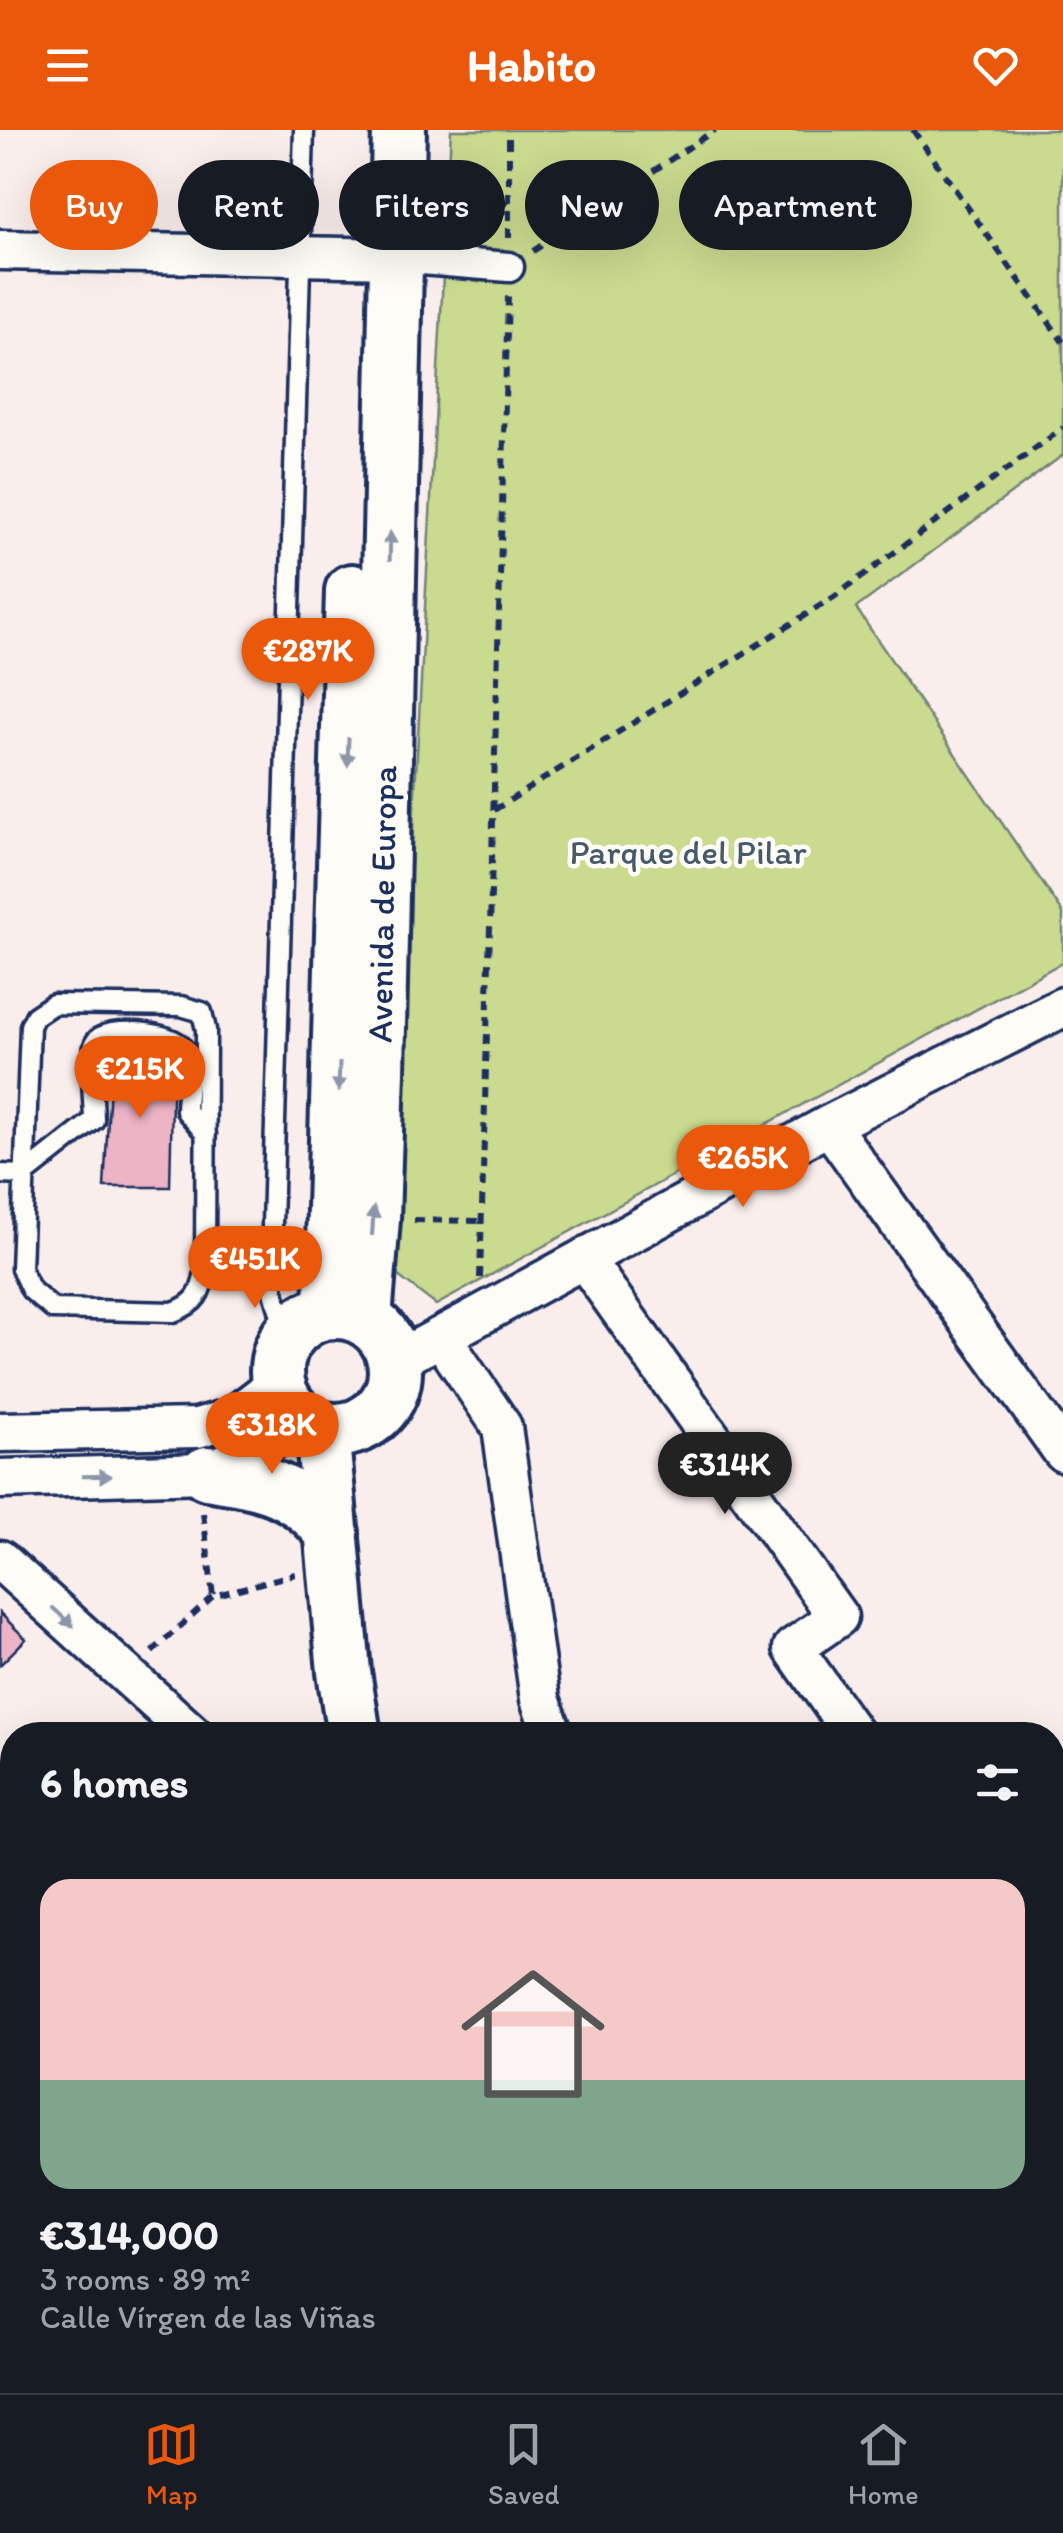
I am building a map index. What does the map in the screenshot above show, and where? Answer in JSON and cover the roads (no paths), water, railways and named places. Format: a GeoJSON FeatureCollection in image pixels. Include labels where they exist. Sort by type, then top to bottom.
{"type":"FeatureCollection","features":[{"type":"Feature","properties":{"kind":"main road","name":"Avenida de Europa"},"geometry":{"type":"LineString","coordinates":[[348,1315],[373,1219],[378,258],[366,130]]}},
{"type":"Feature","properties":{"kind":"main road","name":"Avenida de Europa"},"geometry":{"type":"LineString","coordinates":[[348,1315],[378,258],[398,153]]}},
{"type":"Feature","properties":{"kind":"main road"},"geometry":{"type":"LineString","coordinates":[[296,1392],[351,1429],[377,1415],[418,1349],[348,1315],[306,1320],[296,1392],[333,1548],[352,1722]]}},
{"type":"Feature","properties":{"kind":"main road"},"geometry":{"type":"LineString","coordinates":[[203,1473],[264,1482],[297,1498],[316,1512],[333,1548]]}},
{"type":"Feature","properties":{"kind":"street"},"geometry":{"type":"LineString","coordinates":[[0,250],[378,258],[509,267]]}},
{"type":"Feature","properties":{"kind":"street"},"geometry":{"type":"LineString","coordinates":[[549,1722],[540,1699],[502,1427],[418,1349],[829,1125],[1063,1007]]}},
{"type":"Feature","properties":{"kind":"street"},"geometry":{"type":"LineString","coordinates":[[829,1125],[1063,1452]]}},
{"type":"Feature","properties":{"kind":"street"},"geometry":{"type":"LineString","coordinates":[[584,1259],[838,1617],[793,1648],[845,1722]]}},
{"type":"Feature","properties":{"kind":"street"},"geometry":{"type":"LineString","coordinates":[[0,1432],[197,1428],[296,1392]]}},
{"type":"Feature","properties":{"kind":"street"},"geometry":{"type":"LineString","coordinates":[[0,1479],[203,1473],[275,1438],[296,1392]]}},
{"type":"Feature","properties":{"kind":"street"},"geometry":{"type":"LineString","coordinates":[[0,1560],[179,1722]]}},
{"type":"Feature","properties":{"kind":"lane"},"geometry":{"type":"LineString","coordinates":[[296,1392],[273,1290],[272,1225],[304,130]]}},
{"type":"Feature","properties":{"kind":"lane"},"geometry":{"type":"LineString","coordinates":[[53,1004],[182,1006],[202,1012],[206,1030],[206,1134],[202,1292],[188,1307],[173,1312],[53,1310],[44,1304],[31,1290],[21,1269],[24,1175],[30,1026],[35,1016],[53,1004]]}},
{"type":"Feature","properties":{"kind":"lane"},"geometry":{"type":"LineString","coordinates":[[0,1174],[24,1175],[94,1120],[93,1054],[96,1041],[104,1034],[158,1033],[182,1045],[186,1057],[186,1111],[206,1134]]}},
{"type":"Feature","properties":{"kind":"park label","name":"Parque del Pilar"},"geometry":{"type":"Point","coordinates":[688,852]}}]}
